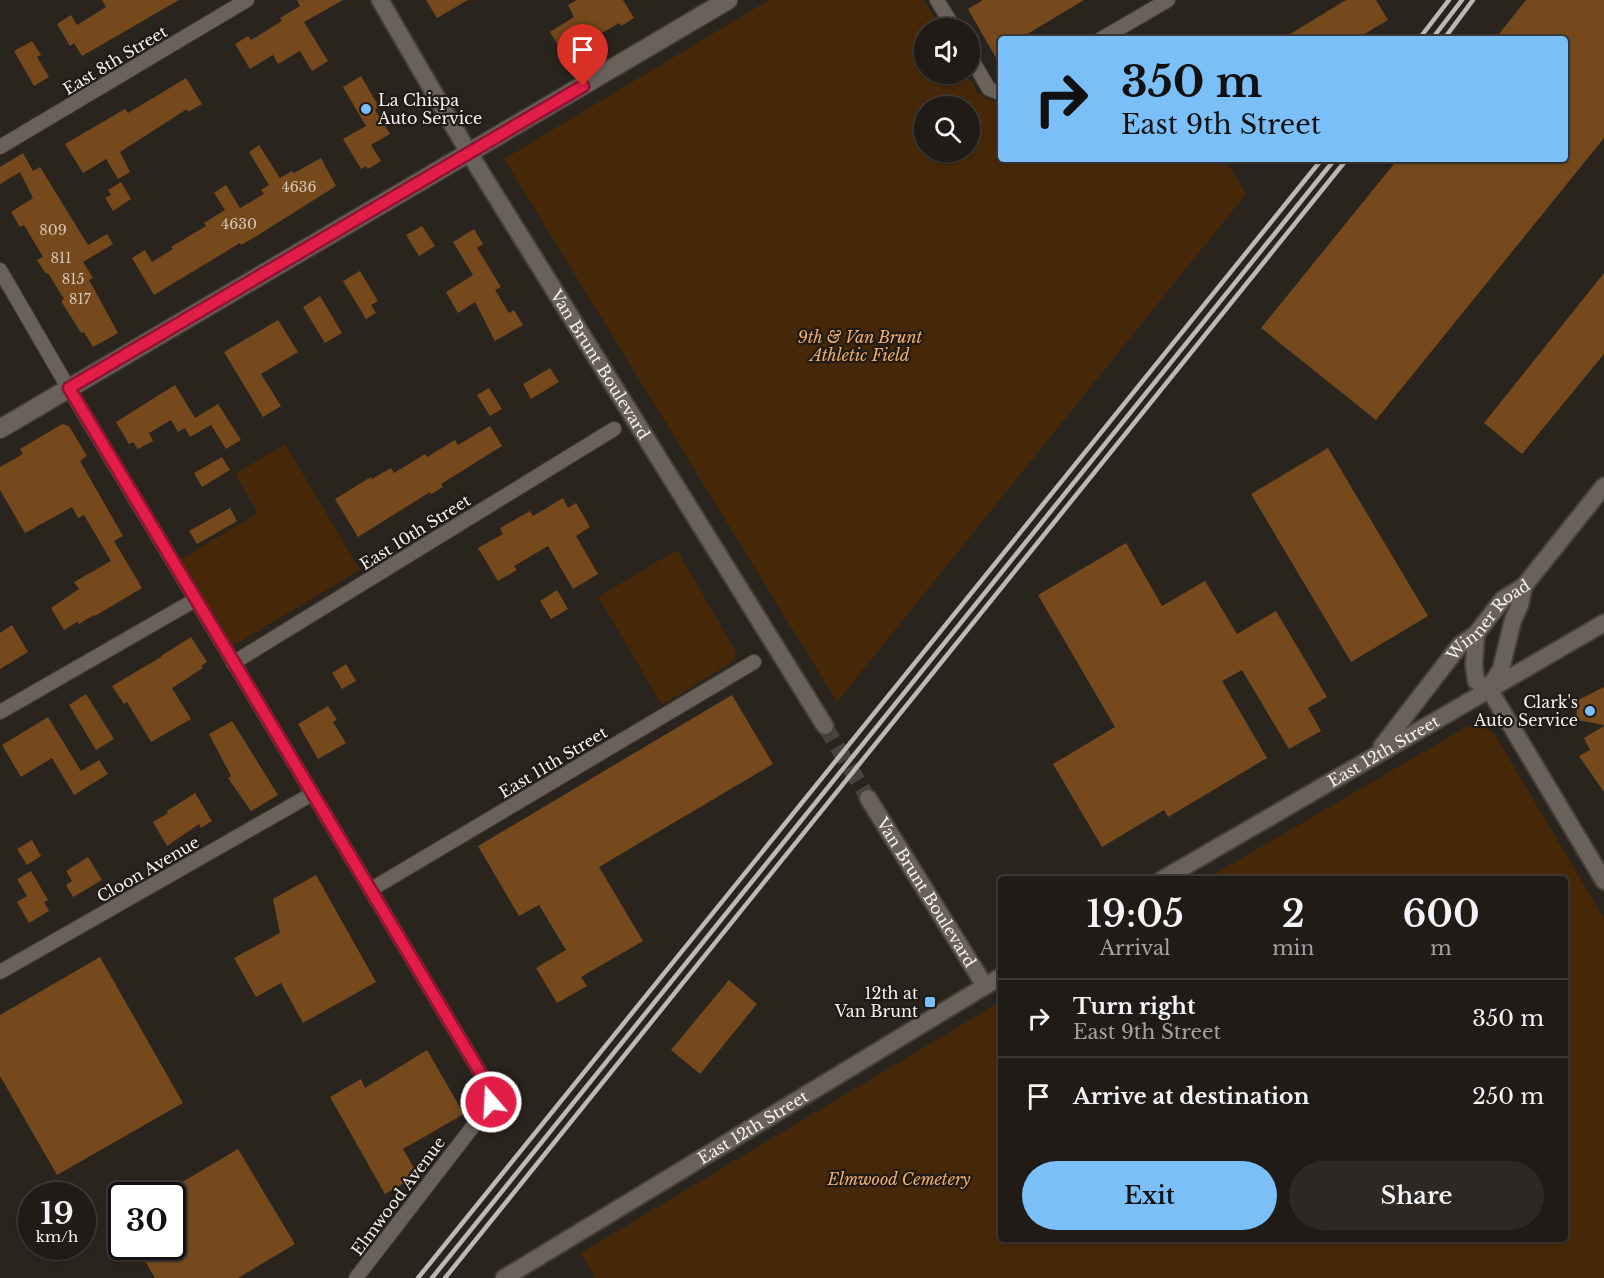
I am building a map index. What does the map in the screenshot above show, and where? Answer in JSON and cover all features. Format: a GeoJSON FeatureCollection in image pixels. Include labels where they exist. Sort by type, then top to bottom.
{"type":"FeatureCollection","features":[{"type":"Feature","properties":{"kind":"main road"},"geometry":{"type":"LineString","coordinates":[[0,429],[728,0]]}},
{"type":"Feature","properties":{"kind":"street","name":"East 8th Street"},"geometry":{"type":"LineString","coordinates":[[0,147],[247,0]]}},
{"type":"Feature","properties":{"kind":"street","name":"Van Brunt Boulevard"},"geometry":{"type":"LineString","coordinates":[[380,0],[469,153],[825,726]]}},
{"type":"Feature","properties":{"kind":"street"},"geometry":{"type":"LineString","coordinates":[[937,0],[948,18]]}},
{"type":"Feature","properties":{"kind":"street"},"geometry":{"type":"LineString","coordinates":[[1106,36],[1168,0]]}},
{"type":"Feature","properties":{"kind":"street"},"geometry":{"type":"LineString","coordinates":[[980,74],[989,89],[998,93]]}},
{"type":"Feature","properties":{"kind":"street","name":"Elmwood Avenue"},"geometry":{"type":"LineString","coordinates":[[0,270],[195,600],[489,1087],[491,1102],[356,1278]]}},
{"type":"Feature","properties":{"kind":"street","name":"East 10th Street"},"geometry":{"type":"LineString","coordinates":[[234,663],[614,429]]}},
{"type":"Feature","properties":{"kind":"street","name":"Winner Road"},"geometry":{"type":"LineString","coordinates":[[1376,754],[1460,645],[1476,634],[1503,599],[1524,586],[1604,486]]}},
{"type":"Feature","properties":{"kind":"street"},"geometry":{"type":"LineString","coordinates":[[1489,689],[1501,669],[1524,586]]}},
{"type":"Feature","properties":{"kind":"street"},"geometry":{"type":"LineString","coordinates":[[0,712],[195,600]]}},
{"type":"Feature","properties":{"kind":"street","name":"East 12th Street"},"geometry":{"type":"LineString","coordinates":[[1168,876],[1604,623]]}},
{"type":"Feature","properties":{"kind":"street"},"geometry":{"type":"LineString","coordinates":[[1476,634],[1474,665],[1476,681],[1489,689],[1604,881]]}},
{"type":"Feature","properties":{"kind":"street","name":"East 11th Street"},"geometry":{"type":"LineString","coordinates":[[370,890],[754,662]]}},
{"type":"Feature","properties":{"kind":"street","name":"Cloon Avenue"},"geometry":{"type":"LineString","coordinates":[[0,972],[312,794]]}},
{"type":"Feature","properties":{"kind":"street","name":"Van Brunt Boulevard"},"geometry":{"type":"LineString","coordinates":[[868,798],[985,986]]}},
{"type":"Feature","properties":{"kind":"street","name":"East 12th Street"},"geometry":{"type":"LineString","coordinates":[[504,1278],[998,978]]}},
{"type":"Feature","properties":{"kind":"green space","name":"9th & Van Brunt Athletic Field"},"geometry":{"type":"Polygon","coordinates":[[[769,0],[924,0],[935,18],[914,18],[914,84],[973,84],[977,92],[998,104],[998,162],[1227,162],[1246,194],[837,702],[504,159],[769,0]]]}},
{"type":"Feature","properties":{"kind":"green space"},"geometry":{"type":"Polygon","coordinates":[[[285,444],[360,570],[236,644],[232,644],[181,559],[258,513],[235,474],[285,444]]]}},
{"type":"Feature","properties":{"kind":"green space"},"geometry":{"type":"Polygon","coordinates":[[[677,550],[736,652],[734,661],[662,705],[598,597],[677,550]]]}},
{"type":"Feature","properties":{"kind":"green space","name":"Elmwood Cemetery"},"geometry":{"type":"Polygon","coordinates":[[[1468,726],[1484,726],[1495,735],[1604,918],[1604,1278],[595,1278],[581,1253],[998,1003],[998,1242],[1568,1242],[1568,876],[1211,876],[1468,726]]]}},
{"type":"Feature","properties":{"kind":"building"},"geometry":{"type":"Polygon","coordinates":[[[102,0],[179,0],[82,56],[74,43],[70,46],[57,24],[71,15],[77,25],[106,7],[102,0]]]}},
{"type":"Feature","properties":{"kind":"building"},"geometry":{"type":"Polygon","coordinates":[[[297,0],[343,0],[304,22],[328,61],[312,71],[300,51],[278,64],[273,55],[250,69],[235,44],[248,36],[251,40],[282,21],[280,18],[300,6],[297,0]]]}},
{"type":"Feature","properties":{"kind":"building"},"geometry":{"type":"Polygon","coordinates":[[[426,0],[468,0],[437,18],[426,0]]]}},
{"type":"Feature","properties":{"kind":"building"},"geometry":{"type":"Polygon","coordinates":[[[577,0],[623,0],[634,18],[621,26],[619,23],[564,55],[550,32],[574,17],[568,5],[577,0]]]}},
{"type":"Feature","properties":{"kind":"building"},"geometry":{"type":"Polygon","coordinates":[[[983,0],[1084,0],[1024,36],[998,36],[998,62],[980,30],[980,18],[973,18],[968,9],[983,0]]]}},
{"type":"Feature","properties":{"kind":"building"},"geometry":{"type":"Polygon","coordinates":[[[1346,0],[1376,0],[1388,20],[1361,36],[1287,36],[1346,0]]]}},
{"type":"Feature","properties":{"kind":"building"},"geometry":{"type":"Polygon","coordinates":[[[1526,0],[1604,0],[1604,138],[1376,420],[1261,328],[1396,162],[1568,162],[1568,36],[1497,36],[1526,0]]]}},
{"type":"Feature","properties":{"kind":"building"},"geometry":{"type":"Polygon","coordinates":[[[32,41],[41,55],[37,57],[49,77],[34,86],[14,51],[32,41]]]}},
{"type":"Feature","properties":{"kind":"building"},"geometry":{"type":"Polygon","coordinates":[[[361,76],[379,107],[375,110],[390,134],[371,145],[381,161],[368,169],[366,166],[361,169],[343,139],[366,126],[343,87],[361,76]]]}},
{"type":"Feature","properties":{"kind":"building"},"geometry":{"type":"Polygon","coordinates":[[[186,78],[202,104],[188,112],[187,109],[120,152],[130,172],[118,179],[106,159],[83,173],[65,144],[125,109],[128,113],[186,78]]]}},
{"type":"Feature","properties":{"kind":"building"},"geometry":{"type":"Polygon","coordinates":[[[259,145],[280,178],[321,158],[336,186],[255,237],[241,245],[240,243],[154,295],[132,258],[145,250],[152,262],[173,249],[171,247],[206,226],[204,223],[225,210],[214,193],[226,185],[240,208],[264,194],[261,190],[269,185],[249,152],[259,145]]]}},
{"type":"Feature","properties":{"kind":"building"},"geometry":{"type":"Polygon","coordinates":[[[23,153],[33,171],[40,167],[88,245],[107,234],[113,244],[83,262],[93,278],[89,280],[118,333],[93,347],[84,332],[81,333],[61,301],[64,299],[37,260],[43,257],[24,225],[20,227],[11,212],[33,198],[20,172],[0,184],[0,167],[23,153]]]}},
{"type":"Feature","properties":{"kind":"building"},"geometry":{"type":"Polygon","coordinates":[[[121,182],[131,199],[113,211],[105,198],[111,195],[108,190],[121,182]]]}},
{"type":"Feature","properties":{"kind":"building"},"geometry":{"type":"Polygon","coordinates":[[[422,226],[435,246],[419,256],[406,235],[422,226]]]}},
{"type":"Feature","properties":{"kind":"building"},"geometry":{"type":"Polygon","coordinates":[[[474,229],[483,244],[477,248],[501,287],[495,290],[509,313],[514,310],[523,325],[495,341],[475,302],[458,313],[446,292],[473,275],[453,242],[474,229]]]}},
{"type":"Feature","properties":{"kind":"building"},"geometry":{"type":"Polygon","coordinates":[[[360,271],[378,301],[371,305],[376,313],[366,319],[343,281],[360,271]]]}},
{"type":"Feature","properties":{"kind":"building"},"geometry":{"type":"Polygon","coordinates":[[[1604,273],[1604,354],[1522,454],[1484,423],[1604,273]]]}},
{"type":"Feature","properties":{"kind":"building"},"geometry":{"type":"Polygon","coordinates":[[[320,296],[342,333],[325,343],[303,307],[320,296]]]}},
{"type":"Feature","properties":{"kind":"building"},"geometry":{"type":"Polygon","coordinates":[[[278,320],[298,352],[261,374],[281,406],[263,417],[224,352],[278,320]]]}},
{"type":"Feature","properties":{"kind":"building"},"geometry":{"type":"Polygon","coordinates":[[[550,368],[559,382],[531,399],[523,384],[550,368]]]}},
{"type":"Feature","properties":{"kind":"building"},"geometry":{"type":"Polygon","coordinates":[[[175,385],[195,418],[218,404],[241,440],[226,449],[211,425],[190,437],[185,428],[178,432],[171,420],[149,433],[153,441],[138,449],[133,442],[129,444],[116,422],[175,385]]]}},
{"type":"Feature","properties":{"kind":"building"},"geometry":{"type":"Polygon","coordinates":[[[489,388],[502,409],[490,416],[477,395],[489,388]]]}},
{"type":"Feature","properties":{"kind":"building"},"geometry":{"type":"Polygon","coordinates":[[[62,424],[69,426],[87,456],[80,461],[123,536],[114,541],[142,588],[95,616],[79,624],[77,622],[64,630],[51,608],[79,589],[74,582],[111,561],[84,515],[78,518],[72,507],[25,533],[0,490],[0,467],[23,454],[20,449],[62,424]]]}},
{"type":"Feature","properties":{"kind":"building"},"geometry":{"type":"Polygon","coordinates":[[[490,426],[502,446],[441,484],[443,487],[431,494],[430,492],[358,537],[335,499],[371,477],[372,479],[391,468],[394,473],[425,454],[427,457],[455,440],[458,445],[490,426]]]}},
{"type":"Feature","properties":{"kind":"building"},"geometry":{"type":"Polygon","coordinates":[[[1328,448],[1428,616],[1351,662],[1251,494],[1328,448]]]}},
{"type":"Feature","properties":{"kind":"building"},"geometry":{"type":"Polygon","coordinates":[[[222,457],[230,470],[202,487],[194,473],[222,457]]]}},
{"type":"Feature","properties":{"kind":"building"},"geometry":{"type":"Polygon","coordinates":[[[563,498],[568,508],[576,503],[590,527],[576,536],[598,574],[573,589],[548,546],[514,566],[517,570],[498,581],[478,548],[503,534],[500,528],[530,511],[533,516],[563,498]]]}},
{"type":"Feature","properties":{"kind":"building"},"geometry":{"type":"Polygon","coordinates":[[[230,508],[237,521],[197,544],[189,531],[230,508]]]}},
{"type":"Feature","properties":{"kind":"building"},"geometry":{"type":"Polygon","coordinates":[[[1126,543],[1162,606],[1205,581],[1237,634],[1276,611],[1327,697],[1308,708],[1321,731],[1289,749],[1242,670],[1222,681],[1267,758],[1168,817],[1164,810],[1102,847],[1053,764],[1115,727],[1038,595],[1126,543]]]}},
{"type":"Feature","properties":{"kind":"building"},"geometry":{"type":"Polygon","coordinates":[[[557,590],[568,609],[551,619],[540,601],[557,590]]]}},
{"type":"Feature","properties":{"kind":"building"},"geometry":{"type":"Polygon","coordinates":[[[12,625],[28,652],[0,669],[0,633],[12,625]]]}},
{"type":"Feature","properties":{"kind":"building"},"geometry":{"type":"Polygon","coordinates":[[[191,637],[207,662],[201,666],[203,668],[172,688],[191,719],[151,742],[127,702],[124,704],[112,686],[191,637]]]}},
{"type":"Feature","properties":{"kind":"building"},"geometry":{"type":"Polygon","coordinates":[[[346,664],[356,681],[342,689],[332,673],[346,664]]]}},
{"type":"Feature","properties":{"kind":"building","name":"Clark's Auto Service"},"geometry":{"type":"Polygon","coordinates":[[[1604,687],[1604,725],[1577,720],[1576,701],[1604,687]]]}},
{"type":"Feature","properties":{"kind":"building"},"geometry":{"type":"Polygon","coordinates":[[[86,694],[114,739],[96,750],[69,705],[86,694]]]}},
{"type":"Feature","properties":{"kind":"building"},"geometry":{"type":"Polygon","coordinates":[[[732,695],[773,764],[599,867],[643,941],[581,977],[587,986],[557,1003],[536,968],[566,950],[539,905],[519,916],[478,846],[732,695]]]}},
{"type":"Feature","properties":{"kind":"building"},"geometry":{"type":"Polygon","coordinates":[[[328,706],[337,720],[333,722],[346,743],[318,759],[298,724],[328,706]]]}},
{"type":"Feature","properties":{"kind":"building"},"geometry":{"type":"Polygon","coordinates":[[[48,717],[81,771],[99,760],[108,774],[74,795],[52,758],[21,777],[2,745],[48,717]]]}},
{"type":"Feature","properties":{"kind":"building"},"geometry":{"type":"Polygon","coordinates":[[[232,721],[278,795],[251,811],[228,778],[231,776],[209,734],[232,721]]]}},
{"type":"Feature","properties":{"kind":"building"},"geometry":{"type":"Polygon","coordinates":[[[1604,726],[1604,792],[1579,756],[1590,750],[1584,738],[1604,726]]]}},
{"type":"Feature","properties":{"kind":"building"},"geometry":{"type":"Polygon","coordinates":[[[195,793],[212,821],[201,828],[199,824],[167,846],[153,822],[195,793]]]}},
{"type":"Feature","properties":{"kind":"building"},"geometry":{"type":"Polygon","coordinates":[[[32,840],[41,856],[27,865],[17,849],[32,840]]]}},
{"type":"Feature","properties":{"kind":"building"},"geometry":{"type":"Polygon","coordinates":[[[88,857],[102,880],[73,897],[66,885],[72,881],[66,871],[88,857]]]}},
{"type":"Feature","properties":{"kind":"building"},"geometry":{"type":"Polygon","coordinates":[[[31,871],[48,900],[44,902],[49,911],[29,923],[17,902],[27,896],[17,879],[31,871]]]}},
{"type":"Feature","properties":{"kind":"building"},"geometry":{"type":"Polygon","coordinates":[[[316,875],[376,982],[303,1023],[281,983],[256,997],[234,958],[280,933],[273,899],[316,875]]]}},
{"type":"Feature","properties":{"kind":"building"},"geometry":{"type":"Polygon","coordinates":[[[100,957],[183,1103],[57,1175],[0,1076],[0,1015],[100,957]]]}},
{"type":"Feature","properties":{"kind":"building"},"geometry":{"type":"Polygon","coordinates":[[[729,980],[757,1004],[700,1074],[671,1050],[729,980]]]}},
{"type":"Feature","properties":{"kind":"building"},"geometry":{"type":"Polygon","coordinates":[[[427,1050],[464,1114],[403,1149],[418,1175],[385,1194],[330,1097],[361,1079],[365,1088],[427,1050]]]}},
{"type":"Feature","properties":{"kind":"building"},"geometry":{"type":"Polygon","coordinates":[[[238,1149],[295,1244],[238,1278],[155,1278],[144,1260],[186,1260],[186,1182],[182,1182],[238,1149]]]}},
{"type":"Feature","properties":{"kind":"tunnel"},"geometry":{"type":"LineString","coordinates":[[825,726],[868,798]]}},
{"type":"Feature","properties":{"kind":"railway"},"geometry":{"type":"LineString","coordinates":[[1421,36],[1449,0]]}},
{"type":"Feature","properties":{"kind":"railway"},"geometry":{"type":"LineString","coordinates":[[1434,36],[1462,0]]}},
{"type":"Feature","properties":{"kind":"railway"},"geometry":{"type":"LineString","coordinates":[[1446,36],[1473,0]]}},
{"type":"Feature","properties":{"kind":"railway"},"geometry":{"type":"LineString","coordinates":[[418,1278],[1320,162]]}},
{"type":"Feature","properties":{"kind":"railway"},"geometry":{"type":"LineString","coordinates":[[432,1278],[1333,162]]}},
{"type":"Feature","properties":{"kind":"railway"},"geometry":{"type":"LineString","coordinates":[[445,1278],[1345,162]]}},
{"type":"Feature","properties":{"kind":"place","name":"La Chispa Auto Service"},"geometry":{"type":"Point","coordinates":[366,109]}},
{"type":"Feature","properties":{"kind":"place","name":"Clark's Auto Service"},"geometry":{"type":"Point","coordinates":[1590,711]}},
{"type":"Feature","properties":{"kind":"place","name":"12th at Van Brunt"},"geometry":{"type":"Point","coordinates":[930,1002]}},
{"type":"Feature","properties":{"kind":"route"},"geometry":{"type":"LineString","coordinates":[[491,1102],[489,1087],[69,388],[583,86]]}}]}
